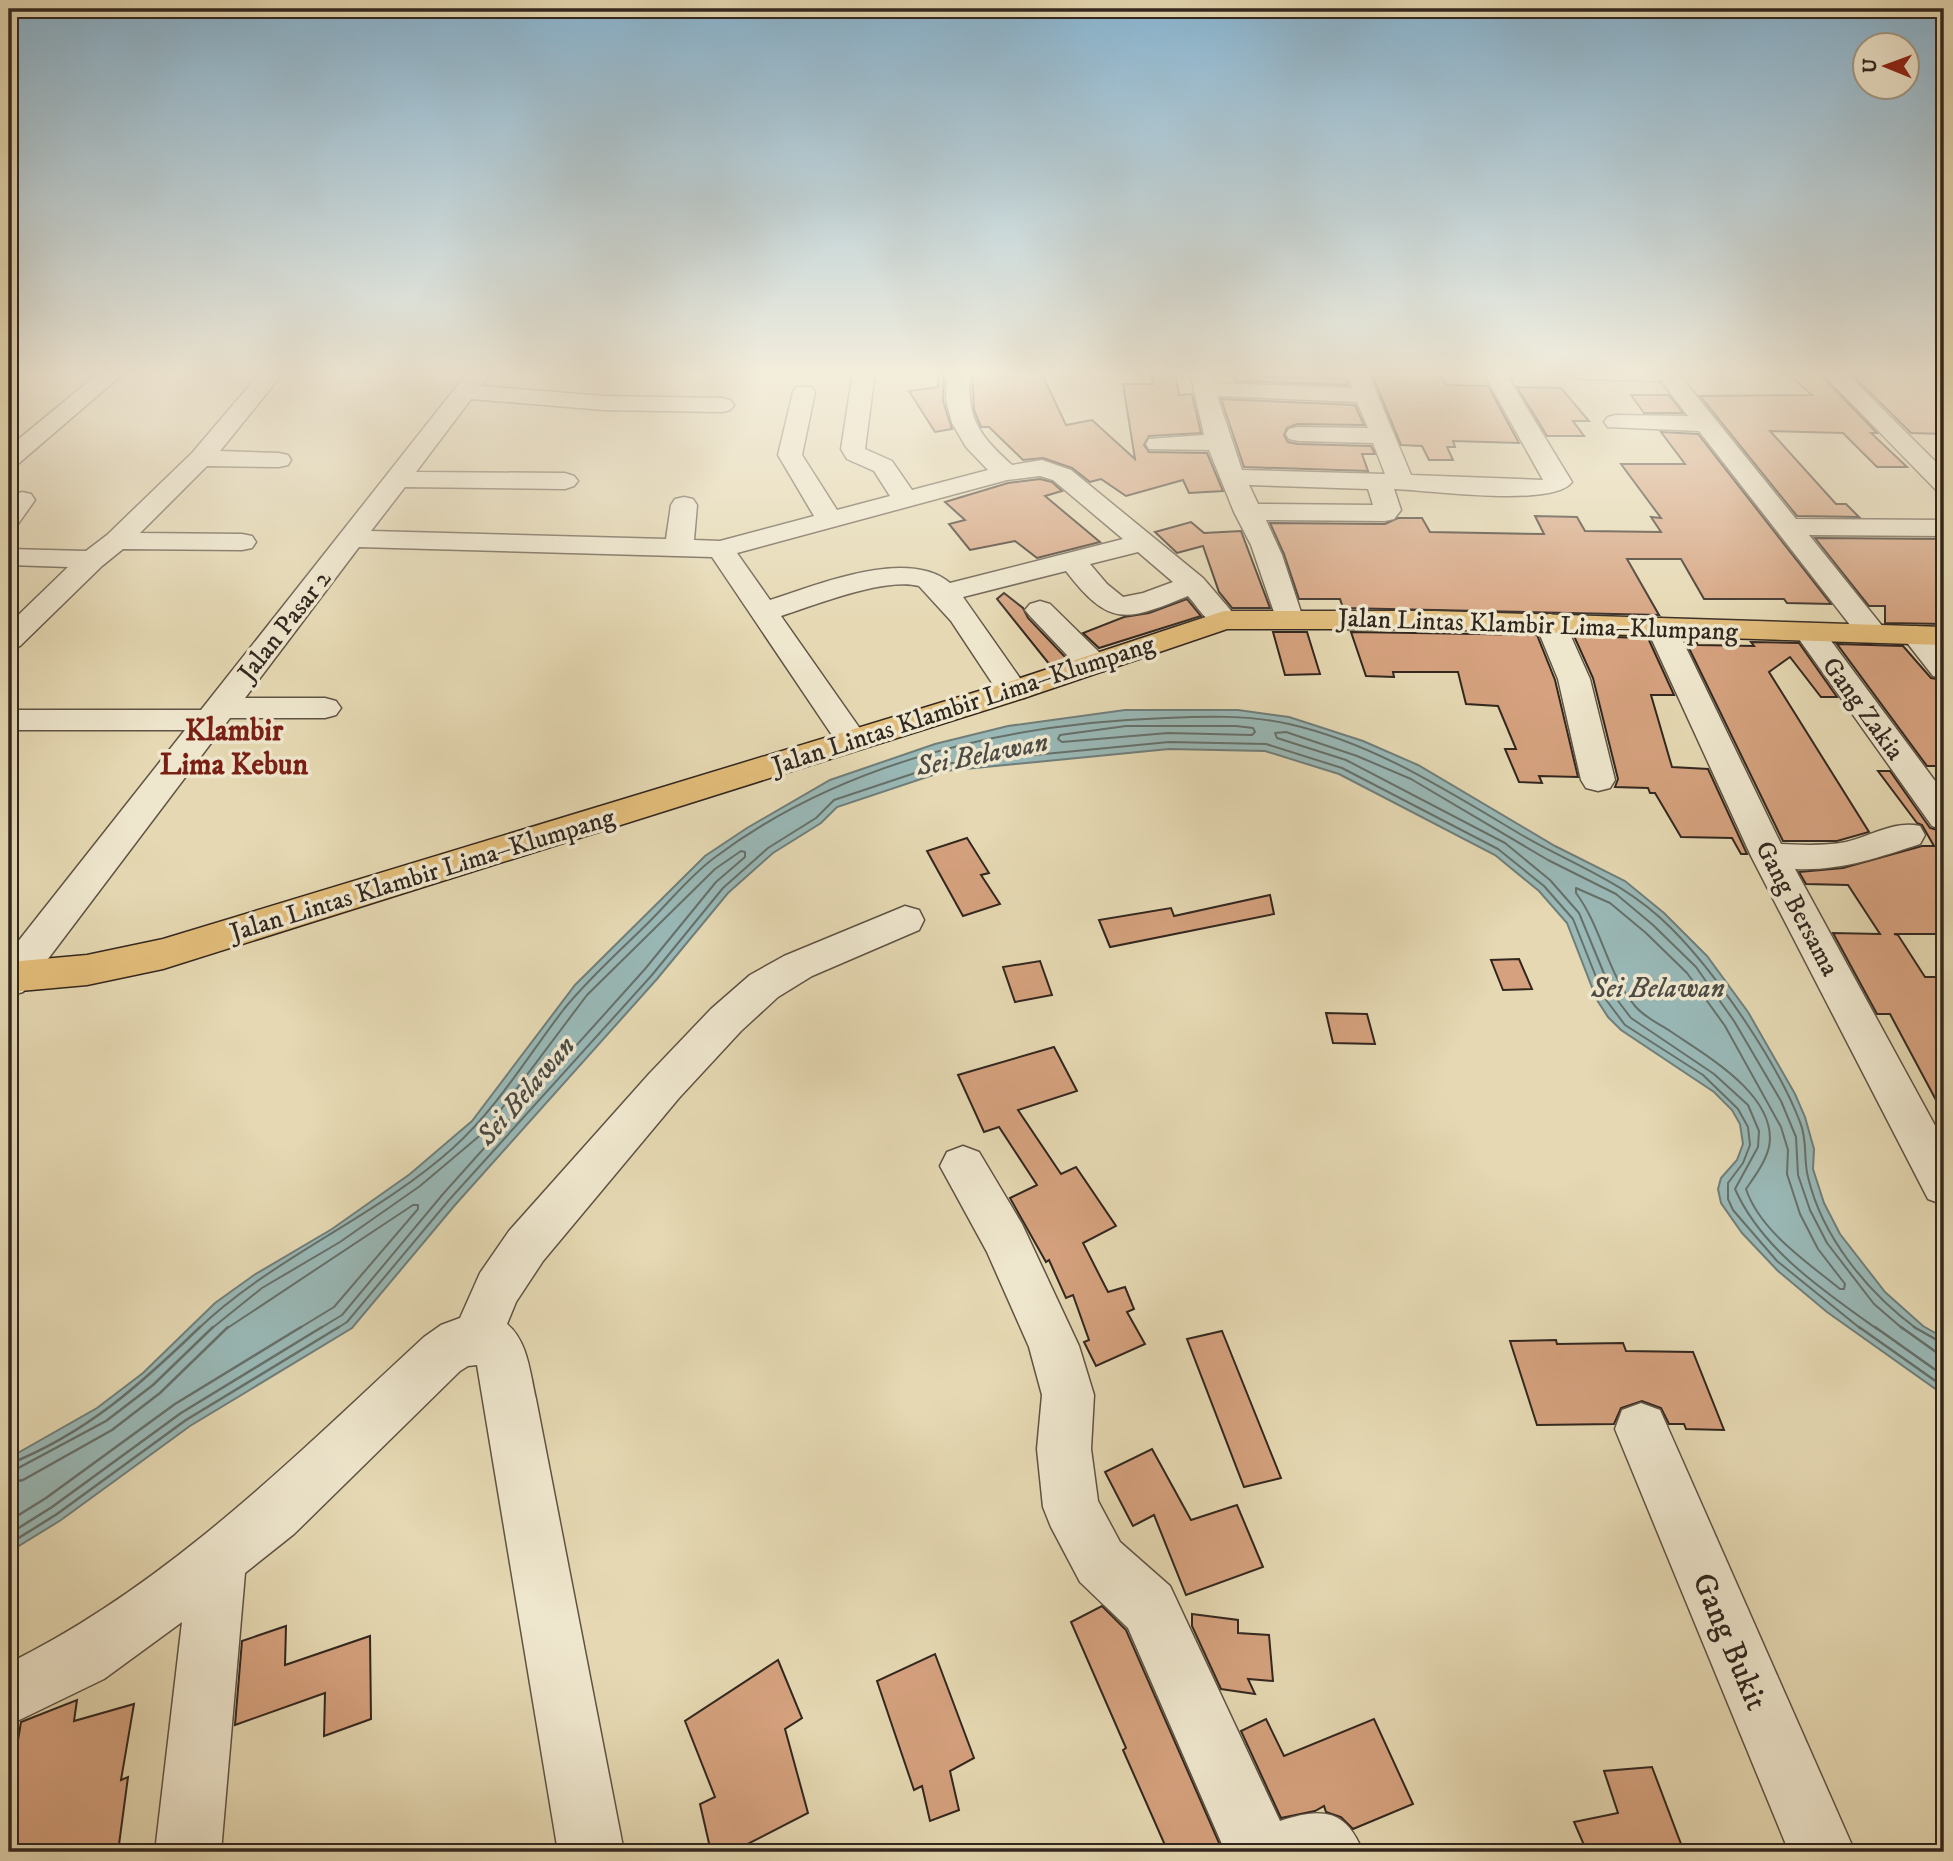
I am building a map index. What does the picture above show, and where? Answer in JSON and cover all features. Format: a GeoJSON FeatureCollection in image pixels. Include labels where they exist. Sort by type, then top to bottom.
{"type":"FeatureCollection","features":[{"type":"Feature","properties":{"kind":"main road","name":"Jalan Lintas Klambir Lima–Klumpang"},"geometry":{"type":"LineString","coordinates":[[10,979],[112,967],[163,954],[1013,691],[1224,620],[1288,618],[1550,622],[1930,635]]}},
{"type":"Feature","properties":{"kind":"street"},"geometry":{"type":"LineString","coordinates":[[9,640],[92,560],[117,541],[200,459]]}},
{"type":"Feature","properties":{"kind":"street"},"geometry":{"type":"LineString","coordinates":[[234,459],[279,460]]}},
{"type":"Feature","properties":{"kind":"street","name":"Jalan Pasar 2"},"geometry":{"type":"LineString","coordinates":[[10,979],[413,459]]}},
{"type":"Feature","properties":{"kind":"street"},"geometry":{"type":"LineString","coordinates":[[792,459],[830,518]]}},
{"type":"Feature","properties":{"kind":"street"},"geometry":{"type":"LineString","coordinates":[[867,459],[883,466],[905,498]]}},
{"type":"Feature","properties":{"kind":"street"},"geometry":{"type":"LineString","coordinates":[[990,459],[1006,473]]}},
{"type":"Feature","properties":{"kind":"street"},"geometry":{"type":"LineString","coordinates":[[1225,459],[1247,512],[1261,537],[1288,618]]}},
{"type":"Feature","properties":{"kind":"street"},"geometry":{"type":"LineString","coordinates":[[1247,512],[1385,513],[1388,510],[1390,482],[1386,459]]}},
{"type":"Feature","properties":{"kind":"street"},"geometry":{"type":"LineString","coordinates":[[1233,477],[1527,489],[1548,487],[1559,482],[1545,459]]}},
{"type":"Feature","properties":{"kind":"street"},"geometry":{"type":"LineString","coordinates":[[1733,459],[1872,633]]}},
{"type":"Feature","properties":{"kind":"street"},"geometry":{"type":"LineString","coordinates":[[1919,459],[1944,484]]}},
{"type":"Feature","properties":{"kind":"street"},"geometry":{"type":"LineString","coordinates":[[351,539],[720,549],[905,498],[1006,473],[1042,468],[1062,475],[1193,584],[1224,620]]}},
{"type":"Feature","properties":{"kind":"street"},"geometry":{"type":"LineString","coordinates":[[397,479],[565,481]]}},
{"type":"Feature","properties":{"kind":"street"},"geometry":{"type":"LineString","coordinates":[[679,548],[684,505]]}},
{"type":"Feature","properties":{"kind":"street"},"geometry":{"type":"LineString","coordinates":[[1787,527],[1944,528]]}},
{"type":"Feature","properties":{"kind":"street"},"geometry":{"type":"LineString","coordinates":[[117,541],[242,542]]}},
{"type":"Feature","properties":{"kind":"street"},"geometry":{"type":"LineString","coordinates":[[946,593],[1141,543]]}},
{"type":"Feature","properties":{"kind":"street"},"geometry":{"type":"LineString","coordinates":[[720,549],[852,740]]}},
{"type":"Feature","properties":{"kind":"street"},"geometry":{"type":"LineString","coordinates":[[9,557],[92,560]]}},
{"type":"Feature","properties":{"kind":"street"},"geometry":{"type":"LineString","coordinates":[[1072,560],[1106,599],[1117,606],[1128,607],[1193,584]]}},
{"type":"Feature","properties":{"kind":"street"},"geometry":{"type":"LineString","coordinates":[[763,612],[890,576],[923,577],[946,593],[1013,691]]}},
{"type":"Feature","properties":{"kind":"street"},"geometry":{"type":"LineString","coordinates":[[1041,610],[1093,664]]}},
{"type":"Feature","properties":{"kind":"street"},"geometry":{"type":"LineString","coordinates":[[1550,622],[1573,678],[1598,780]]}},
{"type":"Feature","properties":{"kind":"street","name":"Gang Bersama"},"geometry":{"type":"LineString","coordinates":[[1661,627],[1684,682],[1769,856],[1944,1185]]}},
{"type":"Feature","properties":{"kind":"street","name":"Gang Zakia"},"geometry":{"type":"LineString","coordinates":[[1810,632],[1944,818]]}},
{"type":"Feature","properties":{"kind":"street"},"geometry":{"type":"LineString","coordinates":[[1930,635],[1944,669]]}},
{"type":"Feature","properties":{"kind":"street"},"geometry":{"type":"LineString","coordinates":[[9,720],[324,708]]}},
{"type":"Feature","properties":{"kind":"street"},"geometry":{"type":"LineString","coordinates":[[1769,856],[1825,858],[1852,853],[1908,835]]}},
{"type":"Feature","properties":{"kind":"street"},"geometry":{"type":"LineString","coordinates":[[477,1339],[497,1289],[526,1246],[664,1086],[726,1020],[764,986],[798,966],[905,920]]}},
{"type":"Feature","properties":{"kind":"street"},"geometry":{"type":"LineString","coordinates":[[963,1166],[1005,1239],[1054,1346],[1068,1395],[1064,1449],[1071,1507],[1100,1562],[1149,1607],[1252,1837],[1262,1852]]}},
{"type":"Feature","properties":{"kind":"street"},"geometry":{"type":"LineString","coordinates":[[9,1695],[83,1658],[218,1559],[274,1514],[434,1360],[458,1342],[488,1340],[499,1349],[591,1852]]}},
{"type":"Feature","properties":{"kind":"street","name":"Gang Bukit"},"geometry":{"type":"LineString","coordinates":[[1641,1429],[1822,1852]]}},
{"type":"Feature","properties":{"kind":"street"},"geometry":{"type":"LineString","coordinates":[[188,1852],[218,1559]]}},
{"type":"Feature","properties":{"kind":"street"},"geometry":{"type":"LineString","coordinates":[[1284,1852],[1324,1845],[1330,1852]]}},
{"type":"Feature","properties":{"kind":"water","name":"Sei Belawan"},"geometry":{"type":"Polygon","coordinates":[[[1125,710],[1238,710],[1289,717],[1363,741],[1418,765],[1555,846],[1625,881],[1664,913],[1707,956],[1748,1012],[1795,1094],[1814,1149],[1813,1169],[1824,1203],[1840,1234],[1885,1292],[1923,1326],[1944,1338],[1944,1395],[1827,1312],[1778,1271],[1742,1233],[1721,1203],[1718,1189],[1721,1178],[1737,1160],[1743,1144],[1740,1124],[1732,1110],[1714,1092],[1621,1030],[1608,1017],[1597,1000],[1567,923],[1539,891],[1495,855],[1339,774],[1265,751],[1169,749],[945,771],[837,807],[821,823],[773,853],[728,893],[657,979],[455,1205],[352,1328],[190,1426],[61,1520],[9,1552],[9,1458],[97,1408],[143,1373],[215,1303],[254,1275],[332,1229],[410,1174],[472,1121],[575,985],[705,856],[747,828],[830,780],[935,744],[1008,726],[1125,710]]]}},
{"type":"Feature","properties":{"kind":"building"},"geometry":{"type":"Polygon","coordinates":[[[1045,459],[1209,459],[1223,491],[1189,493],[1183,480],[1126,496],[1101,479],[1090,482],[1072,468],[1045,459]]]}},
{"type":"Feature","properties":{"kind":"building"},"geometry":{"type":"Polygon","coordinates":[[[1241,459],[1364,459],[1368,471],[1244,467],[1241,459]]]}},
{"type":"Feature","properties":{"kind":"building"},"geometry":{"type":"Polygon","coordinates":[[[1681,459],[1717,459],[1831,604],[1787,603],[1784,599],[1704,599],[1681,559],[1627,559],[1659,615],[1343,608],[1340,599],[1299,599],[1270,523],[1385,524],[1398,518],[1422,518],[1430,532],[1544,534],[1535,516],[1577,517],[1585,531],[1661,532],[1651,517],[1661,518],[1621,464],[1685,464],[1681,459]]]}},
{"type":"Feature","properties":{"kind":"building"},"geometry":{"type":"Polygon","coordinates":[[[1751,459],[1795,459],[1836,504],[1846,504],[1859,517],[1797,516],[1751,459]]]}},
{"type":"Feature","properties":{"kind":"building"},"geometry":{"type":"Polygon","coordinates":[[[1869,459],[1898,459],[1907,467],[1877,467],[1869,459]]]}},
{"type":"Feature","properties":{"kind":"building"},"geometry":{"type":"Polygon","coordinates":[[[1040,479],[1052,482],[1062,491],[1045,496],[1100,542],[1037,558],[1015,541],[970,550],[949,524],[965,520],[945,502],[1008,483],[1040,479]]]}},
{"type":"Feature","properties":{"kind":"building"},"geometry":{"type":"Polygon","coordinates":[[[1191,522],[1204,533],[1241,531],[1270,608],[1232,608],[1219,592],[1203,546],[1177,553],[1155,532],[1191,522]]]}},
{"type":"Feature","properties":{"kind":"building"},"geometry":{"type":"Polygon","coordinates":[[[1815,538],[1944,539],[1944,624],[1885,623],[1885,606],[1869,606],[1815,538]]]}},
{"type":"Feature","properties":{"kind":"building"},"geometry":{"type":"Polygon","coordinates":[[[1004,593],[1023,608],[1028,618],[1067,659],[1050,665],[997,599],[1004,593]]]}},
{"type":"Feature","properties":{"kind":"building"},"geometry":{"type":"Polygon","coordinates":[[[1187,599],[1201,616],[1099,648],[1083,633],[1124,617],[1149,613],[1187,599]]]}},
{"type":"Feature","properties":{"kind":"building"},"geometry":{"type":"Polygon","coordinates":[[[1273,632],[1307,632],[1320,674],[1285,675],[1273,632]]]}},
{"type":"Feature","properties":{"kind":"building"},"geometry":{"type":"Polygon","coordinates":[[[1351,632],[1537,635],[1555,680],[1578,777],[1539,776],[1542,783],[1519,782],[1505,749],[1516,749],[1498,706],[1466,704],[1458,672],[1393,672],[1394,677],[1366,676],[1351,632]]]}},
{"type":"Feature","properties":{"kind":"building"},"geometry":{"type":"Polygon","coordinates":[[[1574,636],[1648,638],[1674,695],[1651,695],[1672,767],[1708,769],[1747,854],[1741,854],[1732,838],[1681,837],[1655,793],[1650,793],[1648,788],[1615,787],[1618,779],[1593,678],[1574,636]]]}},
{"type":"Feature","properties":{"kind":"building"},"geometry":{"type":"Polygon","coordinates":[[[1685,640],[1695,640],[1698,645],[1754,646],[1751,642],[1799,643],[1837,697],[1821,697],[1790,657],[1769,672],[1869,832],[1837,841],[1783,841],[1685,640]]]}},
{"type":"Feature","properties":{"kind":"building"},"geometry":{"type":"Polygon","coordinates":[[[1837,644],[1903,646],[1931,678],[1944,680],[1944,766],[1927,766],[1837,644]]]}},
{"type":"Feature","properties":{"kind":"building"},"geometry":{"type":"Polygon","coordinates":[[[1878,771],[1890,771],[1930,828],[1944,832],[1944,934],[1894,934],[1898,935],[1925,977],[1944,977],[1944,1115],[1890,1014],[1877,1014],[1833,933],[1880,934],[1848,885],[1806,884],[1799,872],[1843,868],[1922,846],[1934,846],[1922,825],[1917,823],[1878,771]]]}},
{"type":"Feature","properties":{"kind":"building"},"geometry":{"type":"Polygon","coordinates":[[[967,838],[989,873],[981,875],[1000,904],[963,916],[927,851],[967,838]]]}},
{"type":"Feature","properties":{"kind":"building"},"geometry":{"type":"Polygon","coordinates":[[[1270,895],[1274,914],[1110,947],[1099,920],[1171,908],[1174,916],[1270,895]]]}},
{"type":"Feature","properties":{"kind":"building"},"geometry":{"type":"Polygon","coordinates":[[[1519,959],[1532,989],[1503,990],[1491,960],[1519,959]]]}},
{"type":"Feature","properties":{"kind":"building"},"geometry":{"type":"Polygon","coordinates":[[[1040,961],[1052,995],[1015,1002],[1003,967],[1040,961]]]}},
{"type":"Feature","properties":{"kind":"building"},"geometry":{"type":"Polygon","coordinates":[[[1326,1013],[1367,1014],[1375,1044],[1333,1043],[1326,1013]]]}},
{"type":"Feature","properties":{"kind":"building"},"geometry":{"type":"Polygon","coordinates":[[[1054,1047],[1077,1091],[1018,1110],[1061,1174],[1076,1167],[1116,1226],[1083,1243],[1108,1292],[1125,1287],[1134,1309],[1127,1312],[1145,1344],[1096,1366],[1084,1342],[1089,1340],[1073,1295],[1066,1298],[1049,1260],[1046,1262],[1010,1198],[1037,1185],[999,1127],[984,1132],[958,1075],[1054,1047]]]}},
{"type":"Feature","properties":{"kind":"building"},"geometry":{"type":"Polygon","coordinates":[[[1222,1331],[1281,1478],[1244,1487],[1187,1339],[1222,1331]]]}},
{"type":"Feature","properties":{"kind":"building"},"geometry":{"type":"Polygon","coordinates":[[[1556,1340],[1557,1344],[1623,1343],[1626,1351],[1693,1352],[1724,1430],[1686,1429],[1684,1424],[1669,1424],[1661,1408],[1642,1401],[1621,1408],[1614,1424],[1537,1425],[1510,1341],[1556,1340]]]}},
{"type":"Feature","properties":{"kind":"building"},"geometry":{"type":"Polygon","coordinates":[[[1152,1449],[1191,1520],[1237,1505],[1263,1567],[1186,1595],[1154,1515],[1133,1526],[1105,1472],[1152,1449]]]}},
{"type":"Feature","properties":{"kind":"building"},"geometry":{"type":"Polygon","coordinates":[[[1102,1606],[1126,1630],[1223,1852],[1168,1852],[1071,1622],[1102,1606]]]}},
{"type":"Feature","properties":{"kind":"building"},"geometry":{"type":"Polygon","coordinates":[[[1192,1614],[1238,1620],[1238,1633],[1269,1635],[1273,1681],[1248,1679],[1255,1694],[1221,1689],[1192,1626],[1192,1614]]]}},
{"type":"Feature","properties":{"kind":"building"},"geometry":{"type":"Polygon","coordinates":[[[286,1626],[285,1665],[370,1636],[371,1719],[324,1736],[325,1693],[235,1725],[242,1641],[286,1626]]]}},
{"type":"Feature","properties":{"kind":"building"},"geometry":{"type":"Polygon","coordinates":[[[935,1654],[974,1758],[950,1771],[959,1810],[930,1821],[922,1786],[914,1790],[877,1681],[935,1654]]]}},
{"type":"Feature","properties":{"kind":"building"},"geometry":{"type":"Polygon","coordinates":[[[778,1660],[802,1718],[785,1729],[808,1813],[732,1852],[711,1852],[700,1804],[715,1797],[685,1721],[778,1660]]]}},
{"type":"Feature","properties":{"kind":"building"},"geometry":{"type":"Polygon","coordinates":[[[77,1700],[74,1721],[134,1704],[121,1780],[128,1777],[118,1852],[9,1852],[9,1795],[21,1722],[77,1700]]]}},
{"type":"Feature","properties":{"kind":"building"},"geometry":{"type":"Polygon","coordinates":[[[1266,1719],[1284,1756],[1374,1719],[1413,1804],[1353,1829],[1341,1817],[1326,1812],[1324,1806],[1315,1811],[1281,1818],[1241,1731],[1266,1719]]]}},
{"type":"Feature","properties":{"kind":"building"},"geometry":{"type":"Polygon","coordinates":[[[1652,1767],[1684,1852],[1587,1852],[1574,1822],[1618,1813],[1604,1771],[1652,1767]]]}},
{"type":"Feature","properties":{"kind":"district","name":"Klambir Lima Kebun"},"geometry":{"type":"Point","coordinates":[234,747]}}]}
